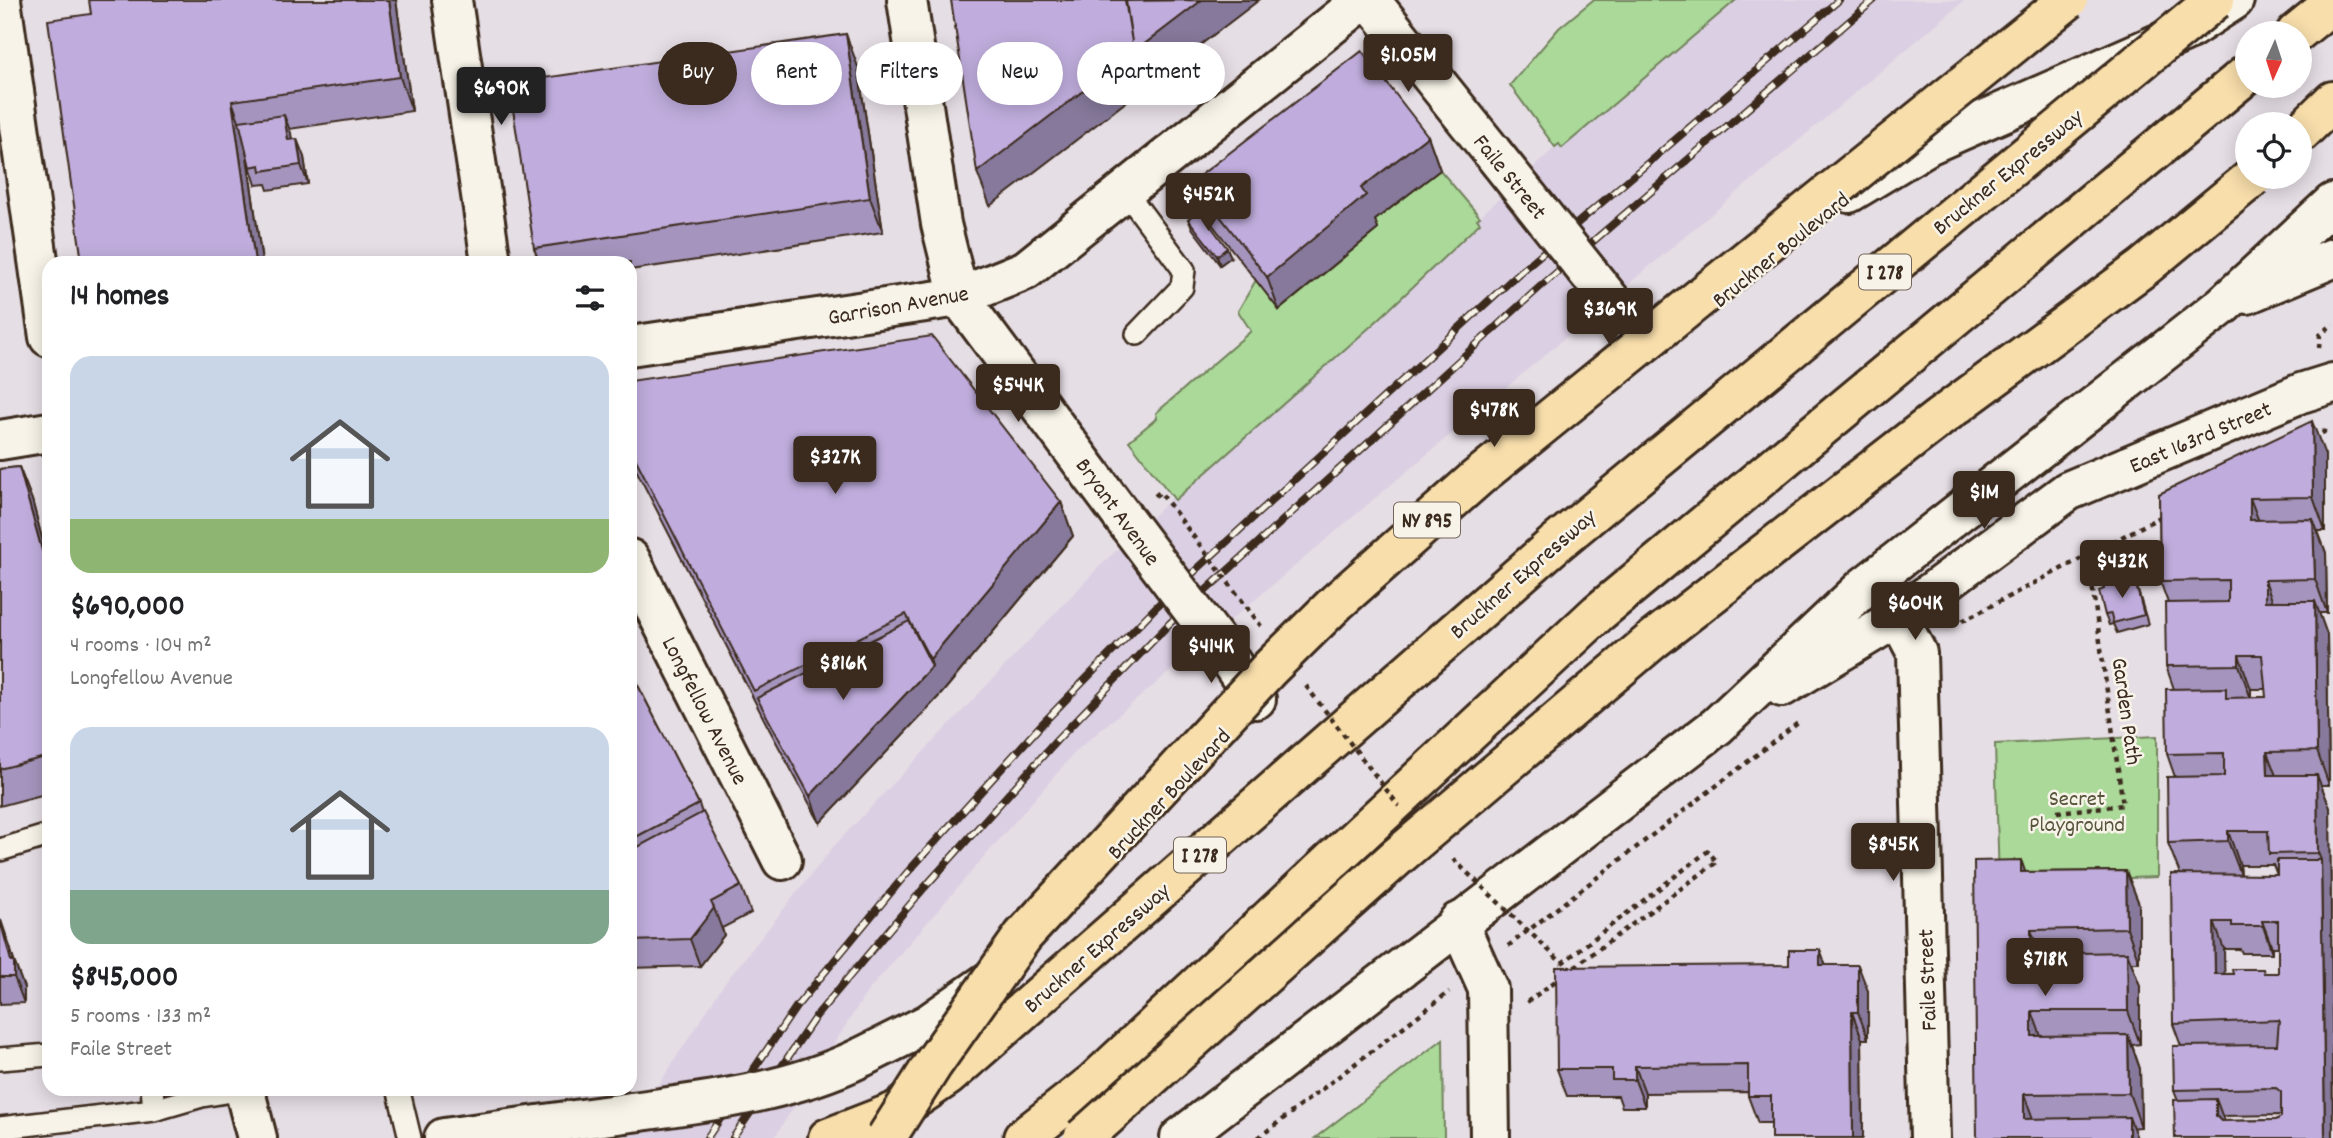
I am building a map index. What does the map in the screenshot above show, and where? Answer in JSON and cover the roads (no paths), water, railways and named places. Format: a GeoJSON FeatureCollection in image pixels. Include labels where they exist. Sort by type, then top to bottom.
{"type":"FeatureCollection","features":[{"type":"Feature","properties":{"kind":"highway","name":"NY 895"},"geometry":{"type":"LineString","coordinates":[[886,1138],[946,1044],[1023,936],[1269,669],[1337,602],[1477,478],[2068,0]]}},
{"type":"Feature","properties":{"kind":"highway","name":"Bruckner Expressway"},"geometry":{"type":"LineString","coordinates":[[828,1138],[895,1112],[948,1076],[1555,544],[2215,0]]}},
{"type":"Feature","properties":{"kind":"highway"},"geometry":{"type":"LineString","coordinates":[[2310,21],[2333,2]]}},
{"type":"Feature","properties":{"kind":"highway"},"geometry":{"type":"LineString","coordinates":[[1023,1138],[1093,1083],[1598,613],[2235,84]]}},
{"type":"Feature","properties":{"kind":"highway"},"geometry":{"type":"LineString","coordinates":[[2312,121],[2333,101]]}},
{"type":"Feature","properties":{"kind":"highway"},"geometry":{"type":"LineString","coordinates":[[1083,1138],[1398,856],[1654,639],[1928,426],[2144,267],[2238,189]]}},
{"type":"Feature","properties":{"kind":"main road"},"geometry":{"type":"LineString","coordinates":[[1,0],[42,288]]}},
{"type":"Feature","properties":{"kind":"main road"},"geometry":{"type":"LineString","coordinates":[[452,0],[490,256]]}},
{"type":"Feature","properties":{"kind":"main road","name":"Bryant Avenue"},"geometry":{"type":"LineString","coordinates":[[907,0],[941,224],[959,297],[1137,507],[1214,638],[1256,699]]}},
{"type":"Feature","properties":{"kind":"main road","name":"Garrison Avenue"},"geometry":{"type":"LineString","coordinates":[[637,345],[959,297],[1027,270],[1363,0]]}},
{"type":"Feature","properties":{"kind":"main road","name":"Faile Street"},"geometry":{"type":"LineString","coordinates":[[1370,0],[1652,354]]}},
{"type":"Feature","properties":{"kind":"main road","name":"Bruckner Boulevard"},"geometry":{"type":"LineString","coordinates":[[444,1138],[706,1102],[783,1086],[814,1077],[928,1024],[996,976],[1256,699],[1360,601],[1801,228],[1855,189],[1930,144],[2183,33],[2234,0]]}},
{"type":"Feature","properties":{"kind":"main road"},"geometry":{"type":"LineString","coordinates":[[1717,726],[1866,586],[2223,305],[2333,203]]}},
{"type":"Feature","properties":{"kind":"main road"},"geometry":{"type":"LineString","coordinates":[[2223,305],[2333,258]]}},
{"type":"Feature","properties":{"kind":"main road","name":"East 163rd Street"},"geometry":{"type":"LineString","coordinates":[[1898,617],[2068,491],[2301,393],[2326,368]]}},
{"type":"Feature","properties":{"kind":"main road"},"geometry":{"type":"LineString","coordinates":[[0,440],[42,433]]}},
{"type":"Feature","properties":{"kind":"main road","name":"Longfellow Avenue"},"geometry":{"type":"LineString","coordinates":[[637,573],[782,860]]}},
{"type":"Feature","properties":{"kind":"main road"},"geometry":{"type":"LineString","coordinates":[[1180,1138],[1458,922],[1717,726],[1898,617]]}},
{"type":"Feature","properties":{"kind":"main road","name":"Faile Street"},"geometry":{"type":"LineString","coordinates":[[1898,617],[1917,653],[1930,1138]]}},
{"type":"Feature","properties":{"kind":"main road"},"geometry":{"type":"LineString","coordinates":[[1458,922],[1488,989],[1490,1138]]}},
{"type":"Feature","properties":{"kind":"main road"},"geometry":{"type":"LineString","coordinates":[[246,1096],[257,1138]]}},
{"type":"Feature","properties":{"kind":"lane"},"geometry":{"type":"LineString","coordinates":[[1125,191],[1184,270],[1182,287],[1137,334]]}},
{"type":"Feature","properties":{"kind":"lane"},"geometry":{"type":"LineString","coordinates":[[0,850],[42,837]]}},
{"type":"Feature","properties":{"kind":"lane"},"geometry":{"type":"LineString","coordinates":[[0,1059],[38,1060]]}},
{"type":"Feature","properties":{"kind":"lane"},"geometry":{"type":"LineString","coordinates":[[153,1096],[155,1110]]}},
{"type":"Feature","properties":{"kind":"lane"},"geometry":{"type":"LineString","coordinates":[[0,1128],[39,1120],[155,1110],[202,1096]]}},
{"type":"Feature","properties":{"kind":"lane"},"geometry":{"type":"LineString","coordinates":[[400,1096],[410,1138]]}},
{"type":"Feature","properties":{"kind":"railway"},"geometry":{"type":"LineString","coordinates":[[707,1138],[796,1007],[906,874],[1042,724],[1157,606],[1519,273],[1839,0]]}},
{"type":"Feature","properties":{"kind":"railway"},"geometry":{"type":"LineString","coordinates":[[733,1138],[816,1016],[924,888],[1057,740],[1170,623],[1541,286],[1874,0]]}},
{"type":"Feature","properties":{"kind":"park label","name":"Secret Playground"},"geometry":{"type":"Point","coordinates":[2077,810]}}]}
